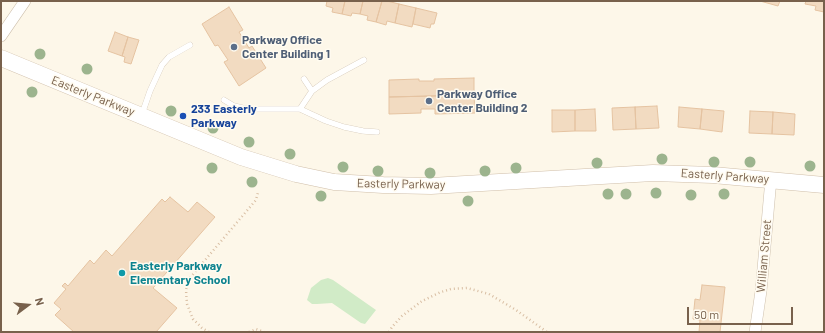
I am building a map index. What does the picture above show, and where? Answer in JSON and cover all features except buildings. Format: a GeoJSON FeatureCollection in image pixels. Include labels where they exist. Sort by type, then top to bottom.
{"type":"FeatureCollection","features":[{"type":"Feature","properties":{"kind":"main road","name":"Easterly Parkway"},"geometry":{"type":"LineString","coordinates":[[1,58],[241,157],[309,177],[347,183],[394,186],[442,185],[653,173],[771,179],[824,185]]}},
{"type":"Feature","properties":{"kind":"street"},"geometry":{"type":"LineString","coordinates":[[1,36],[25,1]]}},
{"type":"Feature","properties":{"kind":"street","name":"William Street"},"geometry":{"type":"LineString","coordinates":[[755,332],[761,291],[771,179]]}},
{"type":"Feature","properties":{"kind":"lane"},"geometry":{"type":"LineString","coordinates":[[141,116],[162,64],[169,57],[190,45]]}},
{"type":"Feature","properties":{"kind":"lane"},"geometry":{"type":"LineString","coordinates":[[300,109],[312,91],[327,80],[364,60]]}},
{"type":"Feature","properties":{"kind":"lane"},"geometry":{"type":"LineString","coordinates":[[304,79],[312,91]]}},
{"type":"Feature","properties":{"kind":"lane"},"geometry":{"type":"LineString","coordinates":[[224,100],[234,106],[247,109],[300,109],[344,128],[377,132]]}},
{"type":"Feature","properties":{"kind":"path"},"geometry":{"type":"LineString","coordinates":[[209,332],[202,328],[193,319],[187,304],[186,290],[189,279],[256,200],[258,192]]}},
{"type":"Feature","properties":{"kind":"path"},"geometry":{"type":"LineString","coordinates":[[389,332],[402,316],[422,301],[451,289],[467,288],[489,294],[516,310],[547,332]]}},
{"type":"Feature","properties":{"kind":"path"},"geometry":{"type":"LineString","coordinates":[[249,332],[256,329],[264,332]]}},
{"type":"Feature","properties":{"kind":"green space"},"geometry":{"type":"Polygon","coordinates":[[[328,278],[376,310],[365,324],[361,323],[332,303],[312,304],[307,300],[311,288],[321,280],[328,278]]]}},
{"type":"Feature","properties":{"kind":"place","name":"Parkway Office Center Building 1"},"geometry":{"type":"Point","coordinates":[234,47]}},
{"type":"Feature","properties":{"kind":"place","name":"Parkway Office Center Building 2"},"geometry":{"type":"Point","coordinates":[429,101]}},
{"type":"Feature","properties":{"kind":"place","name":"233 Easterly Parkway"},"geometry":{"type":"Point","coordinates":[183,116]}},
{"type":"Feature","properties":{"kind":"place","name":"Easterly Parkway Elementary School"},"geometry":{"type":"Point","coordinates":[122,273]}}]}
